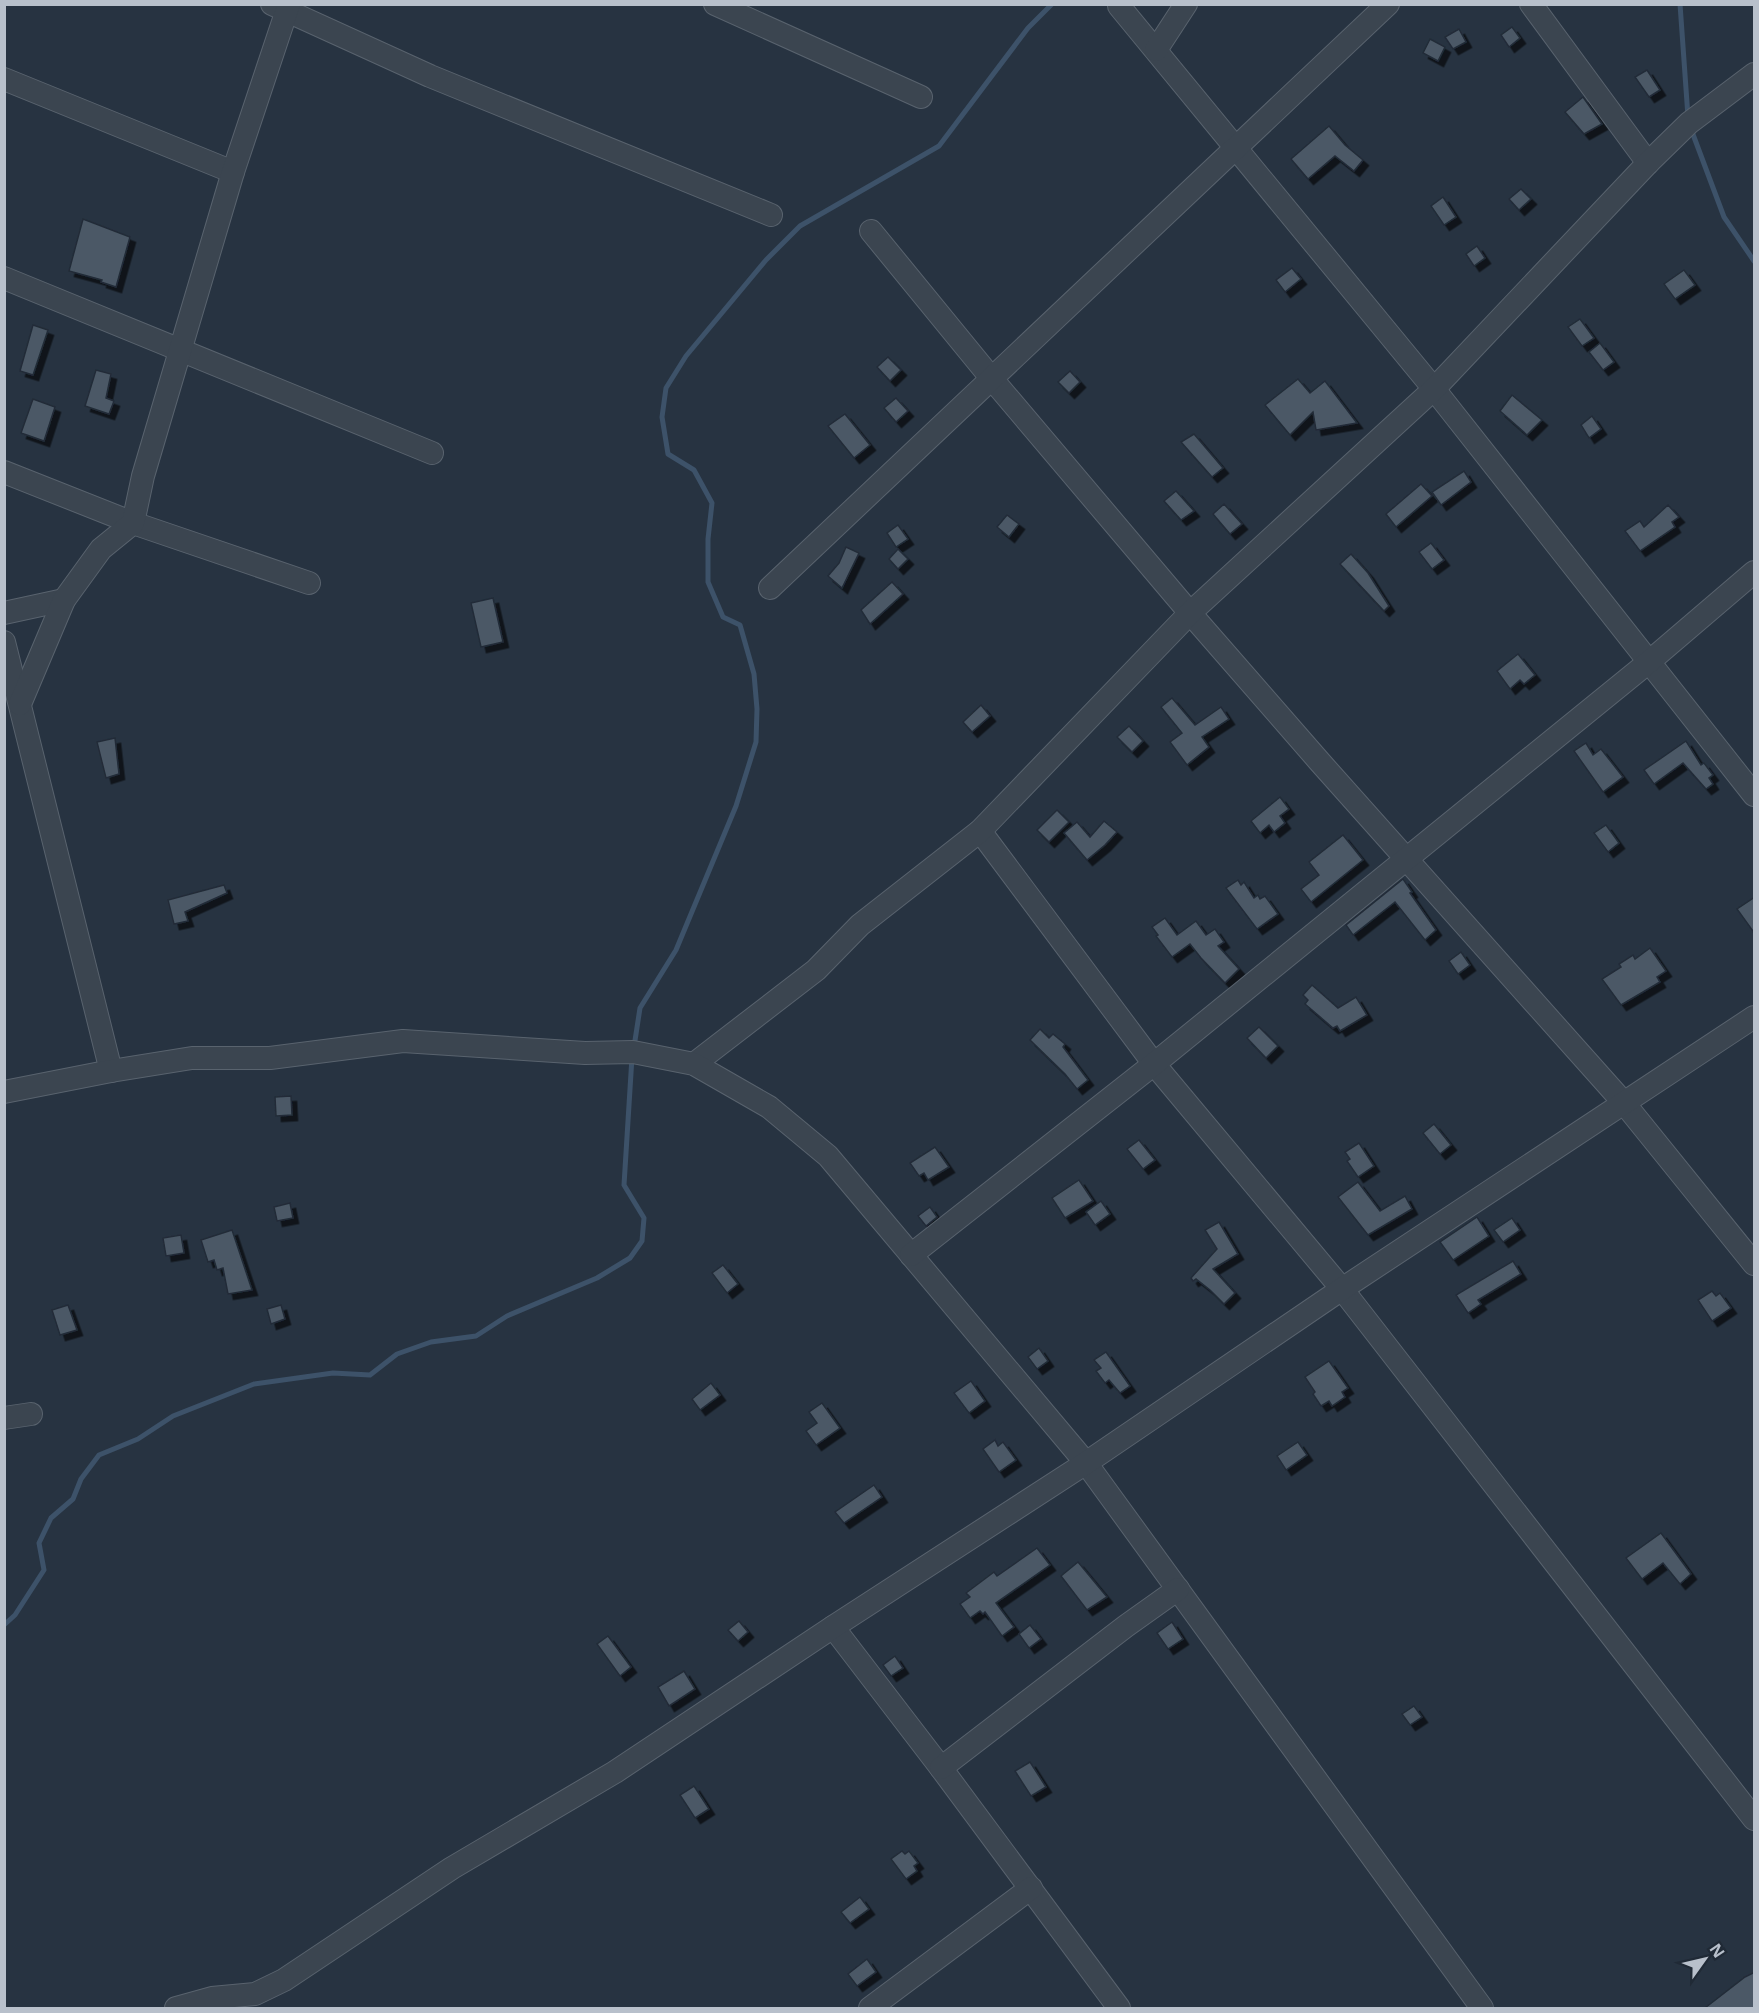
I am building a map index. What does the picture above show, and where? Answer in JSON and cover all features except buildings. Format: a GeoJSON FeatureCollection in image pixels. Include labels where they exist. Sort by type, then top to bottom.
{"type":"FeatureCollection","features":[{"type":"Feature","properties":{"kind":"street"},"geometry":{"type":"LineString","coordinates":[[715,4],[921,97]]}},
{"type":"Feature","properties":{"kind":"street"},"geometry":{"type":"LineString","coordinates":[[1155,50],[1186,4]]}},
{"type":"Feature","properties":{"kind":"street"},"geometry":{"type":"LineString","coordinates":[[770,588],[1388,4]]}},
{"type":"Feature","properties":{"kind":"street"},"geometry":{"type":"LineString","coordinates":[[1531,4],[1648,163]]}},
{"type":"Feature","properties":{"kind":"street"},"geometry":{"type":"LineString","coordinates":[[20,704],[64,600],[101,549],[133,523],[143,476],[282,6],[430,76],[771,215]]}},
{"type":"Feature","properties":{"kind":"street"},"geometry":{"type":"LineString","coordinates":[[1119,6],[1434,389],[1755,795]]}},
{"type":"Feature","properties":{"kind":"street"},"geometry":{"type":"LineString","coordinates":[[694,1064],[816,970],[860,925],[980,831],[1190,613],[1434,389],[1648,163],[1689,123],[1755,74]]}},
{"type":"Feature","properties":{"kind":"street"},"geometry":{"type":"LineString","coordinates":[[4,79],[233,172]]}},
{"type":"Feature","properties":{"kind":"street"},"geometry":{"type":"LineString","coordinates":[[872,231],[992,379],[1190,613],[1624,1103],[1755,1264]]}},
{"type":"Feature","properties":{"kind":"street"},"geometry":{"type":"LineString","coordinates":[[4,278],[432,453]]}},
{"type":"Feature","properties":{"kind":"street"},"geometry":{"type":"LineString","coordinates":[[4,472],[133,523],[309,583]]}},
{"type":"Feature","properties":{"kind":"street"},"geometry":{"type":"LineString","coordinates":[[911,1255],[1154,1064],[1650,661],[1755,572]]}},
{"type":"Feature","properties":{"kind":"street"},"geometry":{"type":"LineString","coordinates":[[4,613],[64,600]]}},
{"type":"Feature","properties":{"kind":"street"},"geometry":{"type":"LineString","coordinates":[[4,642],[111,1071]]}},
{"type":"Feature","properties":{"kind":"street"},"geometry":{"type":"LineString","coordinates":[[980,831],[1154,1064],[1342,1289],[1755,1819]]}},
{"type":"Feature","properties":{"kind":"street"},"geometry":{"type":"LineString","coordinates":[[176,2008],[212,1998],[255,1994],[284,1980],[452,1868],[615,1772],[833,1627],[1086,1464],[1342,1289],[1755,1017]]}},
{"type":"Feature","properties":{"kind":"street"},"geometry":{"type":"LineString","coordinates":[[4,1092],[192,1058],[270,1058],[403,1041],[585,1053],[633,1052],[694,1064],[769,1107],[828,1156],[1086,1464],[1482,2008]]}},
{"type":"Feature","properties":{"kind":"street"},"geometry":{"type":"LineString","coordinates":[[4,1418],[31,1414]]}},
{"type":"Feature","properties":{"kind":"street"},"geometry":{"type":"LineString","coordinates":[[941,1768],[1126,1626],[1178,1589]]}},
{"type":"Feature","properties":{"kind":"street"},"geometry":{"type":"LineString","coordinates":[[833,1627],[1119,2008]]}},
{"type":"Feature","properties":{"kind":"street"},"geometry":{"type":"LineString","coordinates":[[870,2008],[1030,1888]]}},
{"type":"Feature","properties":{"kind":"waterway"},"geometry":{"type":"LineString","coordinates":[[634,1047],[640,1008],[676,950],[736,806],[756,742],[757,709],[754,674],[740,625],[723,617],[708,582],[708,539],[712,503],[694,470],[668,454],[662,417],[666,388],[686,356],[766,260],[800,226],[939,146],[1028,28],[1052,4]]}},
{"type":"Feature","properties":{"kind":"waterway"},"geometry":{"type":"LineString","coordinates":[[1680,4],[1688,117]]}},
{"type":"Feature","properties":{"kind":"waterway"},"geometry":{"type":"LineString","coordinates":[[1691,129],[1724,217],[1754,261]]}},
{"type":"Feature","properties":{"kind":"waterway"},"geometry":{"type":"LineString","coordinates":[[4,1625],[15,1615],[44,1570],[39,1543],[51,1518],[73,1499],[81,1479],[99,1455],[138,1439],[173,1416],[254,1384],[333,1373],[370,1375],[397,1354],[431,1342],[476,1336],[507,1316],[597,1278],[630,1258],[642,1241],[644,1218],[624,1185],[632,1057]]}}]}
